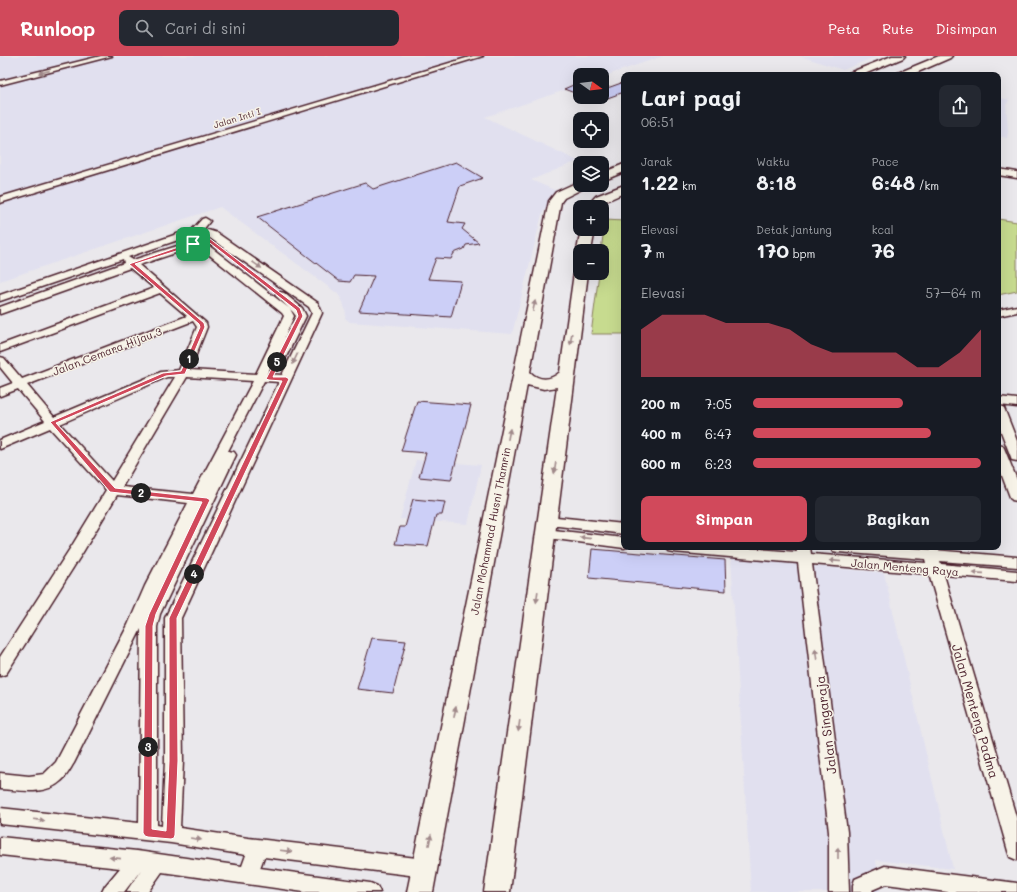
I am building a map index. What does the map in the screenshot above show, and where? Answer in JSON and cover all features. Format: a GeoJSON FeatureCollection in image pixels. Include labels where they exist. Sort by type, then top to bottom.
{"type":"FeatureCollection","features":[{"type":"Feature","properties":{"kind":"street"},"geometry":{"type":"LineString","coordinates":[[42,65],[78,56]]}},
{"type":"Feature","properties":{"kind":"street"},"geometry":{"type":"LineString","coordinates":[[0,83],[109,56]]}},
{"type":"Feature","properties":{"kind":"street","name":"Jalan Inti I"},"geometry":{"type":"LineString","coordinates":[[0,200],[480,56]]}},
{"type":"Feature","properties":{"kind":"street"},"geometry":{"type":"LineString","coordinates":[[860,72],[900,56]]}},
{"type":"Feature","properties":{"kind":"street"},"geometry":{"type":"LineString","coordinates":[[909,72],[947,56]]}},
{"type":"Feature","properties":{"kind":"street"},"geometry":{"type":"LineString","coordinates":[[609,174],[621,169]]}},
{"type":"Feature","properties":{"kind":"street"},"geometry":{"type":"LineString","coordinates":[[1001,172],[1017,175]]}},
{"type":"Feature","properties":{"kind":"street","name":"Jalan Mohammad Husni Thamrin"},"geometry":{"type":"LineString","coordinates":[[420,892],[555,201],[560,195],[573,188]]}},
{"type":"Feature","properties":{"kind":"street"},"geometry":{"type":"LineString","coordinates":[[599,200],[621,190]]}},
{"type":"Feature","properties":{"kind":"street"},"geometry":{"type":"LineString","coordinates":[[194,238],[205,221]]}},
{"type":"Feature","properties":{"kind":"street"},"geometry":{"type":"LineString","coordinates":[[0,311],[178,242],[208,233],[214,235],[314,305],[317,313],[173,618],[174,761],[171,835]]}},
{"type":"Feature","properties":{"kind":"street"},"geometry":{"type":"LineString","coordinates":[[0,304],[38,288],[183,235],[194,238],[199,244],[205,247],[286,311],[289,316],[264,378],[202,500],[152,586],[145,619],[68,758],[55,776],[50,780],[30,784],[0,781]]}},
{"type":"Feature","properties":{"kind":"street"},"geometry":{"type":"LineString","coordinates":[[0,298],[129,262]]}},
{"type":"Feature","properties":{"kind":"street"},"geometry":{"type":"LineString","coordinates":[[0,670],[113,490],[183,373],[202,327],[201,323],[129,262]]}},
{"type":"Feature","properties":{"kind":"street"},"geometry":{"type":"LineString","coordinates":[[497,892],[580,280]]}},
{"type":"Feature","properties":{"kind":"street"},"geometry":{"type":"LineString","coordinates":[[0,349],[162,289]]}},
{"type":"Feature","properties":{"kind":"street"},"geometry":{"type":"LineString","coordinates":[[1001,304],[1017,301]]}},
{"type":"Feature","properties":{"kind":"street"},"geometry":{"type":"LineString","coordinates":[[1001,312],[1017,309]]}},
{"type":"Feature","properties":{"kind":"street","name":"Jalan Cemara Hijau 3"},"geometry":{"type":"LineString","coordinates":[[0,392],[194,317]]}},
{"type":"Feature","properties":{"kind":"street"},"geometry":{"type":"LineString","coordinates":[[0,360],[113,490],[227,502]]}},
{"type":"Feature","properties":{"kind":"street"},"geometry":{"type":"LineString","coordinates":[[521,372],[527,379],[537,384],[550,384],[562,381],[567,374]]}},
{"type":"Feature","properties":{"kind":"street"},"geometry":{"type":"LineString","coordinates":[[0,444],[165,374],[183,373],[286,379]]}},
{"type":"Feature","properties":{"kind":"street"},"geometry":{"type":"LineString","coordinates":[[516,399],[525,395],[541,393],[557,396],[564,402]]}},
{"type":"Feature","properties":{"kind":"street"},"geometry":{"type":"LineString","coordinates":[[1001,401],[1017,403]]}},
{"type":"Feature","properties":{"kind":"street"},"geometry":{"type":"LineString","coordinates":[[1001,416],[1017,457]]}},
{"type":"Feature","properties":{"kind":"street"},"geometry":{"type":"LineString","coordinates":[[1001,456],[1017,497]]}},
{"type":"Feature","properties":{"kind":"street"},"geometry":{"type":"LineString","coordinates":[[546,528],[621,529]]}},
{"type":"Feature","properties":{"kind":"street"},"geometry":{"type":"LineString","coordinates":[[546,528],[621,542]]}},
{"type":"Feature","properties":{"kind":"street","name":"Jalan Menteng Raya"},"geometry":{"type":"LineString","coordinates":[[738,550],[933,562],[1017,562]]}},
{"type":"Feature","properties":{"kind":"street","name":"Jalan Menteng Raya"},"geometry":{"type":"LineString","coordinates":[[857,550],[1017,576]]}},
{"type":"Feature","properties":{"kind":"street","name":"Jalan Singaraja"},"geometry":{"type":"LineString","coordinates":[[804,553],[838,832],[839,892]]}},
{"type":"Feature","properties":{"kind":"street","name":"Jalan Menteng Padma"},"geometry":{"type":"LineString","coordinates":[[933,562],[1017,851]]}},
{"type":"Feature","properties":{"kind":"street"},"geometry":{"type":"LineString","coordinates":[[145,619],[149,626],[148,833]]}},
{"type":"Feature","properties":{"kind":"street"},"geometry":{"type":"LineString","coordinates":[[0,816],[171,835],[258,848],[425,868]]}},
{"type":"Feature","properties":{"kind":"street"},"geometry":{"type":"LineString","coordinates":[[0,846],[137,860],[248,874],[370,892]]}},
{"type":"Feature","properties":{"kind":"street"},"geometry":{"type":"LineString","coordinates":[[248,874],[258,848]]}},
{"type":"Feature","properties":{"kind":"street"},"geometry":{"type":"LineString","coordinates":[[112,892],[137,860]]}},
{"type":"Feature","properties":{"kind":"street"},"geometry":{"type":"LineString","coordinates":[[136,892],[158,863]]}},
{"type":"Feature","properties":{"kind":"street"},"geometry":{"type":"LineString","coordinates":[[863,892],[862,885],[886,875],[1017,892]]}},
{"type":"Feature","properties":{"kind":"shaded area"},"geometry":{"type":"Polygon","coordinates":[[[0,56],[663,56],[609,75],[609,68],[573,68],[573,87],[485,117],[573,159],[573,163],[531,180],[559,192],[553,197],[542,214],[512,334],[350,322],[345,318],[346,313],[343,302],[338,294],[220,207],[0,281],[0,56]]]}},
{"type":"Feature","properties":{"kind":"shaded area"},"geometry":{"type":"Polygon","coordinates":[[[800,56],[877,56],[843,70],[800,56]]]}},
{"type":"Feature","properties":{"kind":"shaded area"},"geometry":{"type":"Polygon","coordinates":[[[1001,98],[1009,100],[1006,105],[1008,131],[1007,138],[1001,137],[1001,98]]]}},
{"type":"Feature","properties":{"kind":"shaded area"},"geometry":{"type":"Polygon","coordinates":[[[416,460],[481,465],[468,524],[400,519],[416,460]]]}},
{"type":"Feature","properties":{"kind":"shaded area"},"geometry":{"type":"Polygon","coordinates":[[[731,558],[884,573],[953,869],[876,860],[880,892],[751,892],[731,558]]]}},
{"type":"Feature","properties":{"kind":"green space"},"geometry":{"type":"Polygon","coordinates":[[[1001,219],[1017,222],[1017,291],[1001,294],[1001,219]]]}},
{"type":"Feature","properties":{"kind":"green space"},"geometry":{"type":"Polygon","coordinates":[[[609,220],[621,221],[621,334],[591,334],[598,280],[609,280],[609,244],[602,244],[603,236],[609,236],[609,220]]]}},
{"type":"Feature","properties":{"kind":"building"},"geometry":{"type":"Polygon","coordinates":[[[621,83],[621,93],[609,97],[609,87],[621,83]]]}},
{"type":"Feature","properties":{"kind":"building"},"geometry":{"type":"Polygon","coordinates":[[[573,85],[573,92],[564,89],[573,85]]]}},
{"type":"Feature","properties":{"kind":"building"},"geometry":{"type":"Polygon","coordinates":[[[456,162],[483,178],[460,186],[448,222],[465,224],[462,229],[479,243],[466,245],[464,249],[454,253],[451,259],[436,258],[428,279],[461,281],[451,317],[359,311],[374,276],[354,275],[350,282],[339,281],[257,217],[365,183],[373,189],[456,162]]]}},
{"type":"Feature","properties":{"kind":"building"},"geometry":{"type":"Polygon","coordinates":[[[417,401],[471,405],[451,480],[419,477],[426,453],[401,451],[417,401]]]}},
{"type":"Feature","properties":{"kind":"building"},"geometry":{"type":"Polygon","coordinates":[[[413,499],[445,502],[442,515],[436,515],[428,546],[395,544],[400,527],[405,527],[413,499]]]}},
{"type":"Feature","properties":{"kind":"building"},"geometry":{"type":"Polygon","coordinates":[[[592,549],[725,560],[726,591],[589,578],[592,549]]]}},
{"type":"Feature","properties":{"kind":"building"},"geometry":{"type":"Polygon","coordinates":[[[372,638],[406,641],[393,693],[357,689],[372,638]]]}},
{"type":"Feature","properties":{"kind":"route"},"geometry":{"type":"LineString","coordinates":[[193,238],[208,239],[298,310],[301,316],[269,379],[286,379],[173,618],[174,761],[171,835],[148,833],[149,626],[152,614],[207,500],[113,490],[60,432],[53,422],[165,374],[183,373],[202,327],[201,323],[131,264],[182,246],[193,244],[193,238]]}}]}
